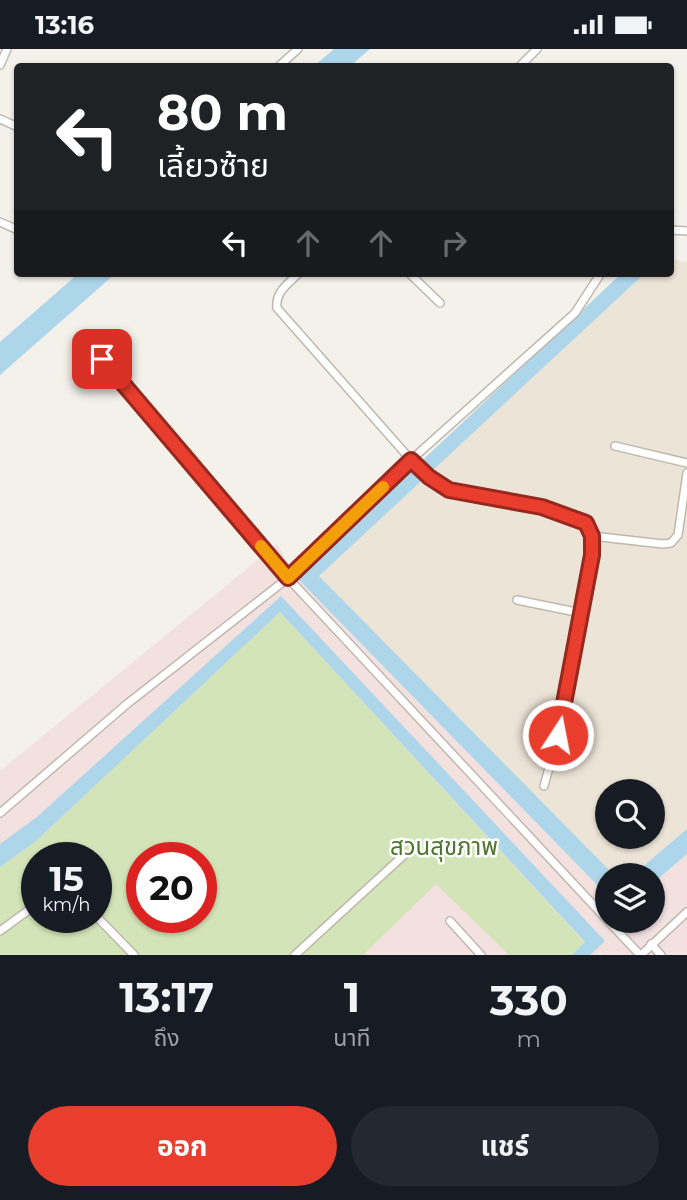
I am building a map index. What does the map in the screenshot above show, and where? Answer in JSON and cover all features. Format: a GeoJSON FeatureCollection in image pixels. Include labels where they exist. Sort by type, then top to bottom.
{"type":"FeatureCollection","features":[{"type":"Feature","properties":{"kind":"lane"},"geometry":{"type":"LineString","coordinates":[[0,65],[7,49]]}},
{"type":"Feature","properties":{"kind":"lane"},"geometry":{"type":"LineString","coordinates":[[282,63],[298,49]]}},
{"type":"Feature","properties":{"kind":"lane"},"geometry":{"type":"LineString","coordinates":[[523,63],[537,49]]}},
{"type":"Feature","properties":{"kind":"lane"},"geometry":{"type":"LineString","coordinates":[[295,277],[280,291],[276,299],[277,308],[411,461],[429,477],[449,490],[542,507],[582,520],[589,529],[592,536],[592,555],[558,735],[544,786]]}},
{"type":"Feature","properties":{"kind":"lane"},"geometry":{"type":"LineString","coordinates":[[413,277],[440,303]]}},
{"type":"Feature","properties":{"kind":"lane"},"geometry":{"type":"LineString","coordinates":[[0,813],[127,704],[288,578],[411,461],[575,313],[598,277]]}},
{"type":"Feature","properties":{"kind":"lane"},"geometry":{"type":"LineString","coordinates":[[102,359],[288,578],[595,909]]}},
{"type":"Feature","properties":{"kind":"lane"},"geometry":{"type":"LineString","coordinates":[[615,446],[687,463]]}},
{"type":"Feature","properties":{"kind":"lane"},"geometry":{"type":"LineString","coordinates":[[592,536],[671,543],[678,535],[687,473]]}},
{"type":"Feature","properties":{"kind":"lane"},"geometry":{"type":"LineString","coordinates":[[517,600],[581,613]]}},
{"type":"Feature","properties":{"kind":"lane"},"geometry":{"type":"LineString","coordinates":[[295,955],[404,855]]}},
{"type":"Feature","properties":{"kind":"lane"},"geometry":{"type":"LineString","coordinates":[[618,933],[640,955],[687,912]]}},
{"type":"Feature","properties":{"kind":"lane"},"geometry":{"type":"LineString","coordinates":[[0,931],[21,916]]}},
{"type":"Feature","properties":{"kind":"lane"},"geometry":{"type":"LineString","coordinates":[[450,921],[481,955]]}},
{"type":"Feature","properties":{"kind":"lane"},"geometry":{"type":"LineString","coordinates":[[112,932],[134,955]]}},
{"type":"Feature","properties":{"kind":"lane"},"geometry":{"type":"LineString","coordinates":[[651,944],[662,955]]}},
{"type":"Feature","properties":{"kind":"shaded area"},"geometry":{"type":"Polygon","coordinates":[[[674,260],[687,262],[687,829],[665,848],[665,779],[595,779],[595,849],[664,849],[647,863],[602,863],[318,576],[633,282],[640,277],[674,277],[674,260]]]}},
{"type":"Feature","properties":{"kind":"shaded area"},"geometry":{"type":"Polygon","coordinates":[[[277,544],[297,578],[595,883],[595,933],[665,933],[665,873],[687,854],[687,955],[0,955],[0,771],[277,544]]]}},
{"type":"Feature","properties":{"kind":"green space","name":"สวนสุขภาพ"},"geometry":{"type":"Polygon","coordinates":[[[280,612],[585,943],[572,955],[509,955],[436,884],[363,955],[0,955],[0,867],[21,852],[21,933],[112,933],[112,842],[35,842],[280,612]]]}},
{"type":"Feature","properties":{"kind":"water"},"geometry":{"type":"Polygon","coordinates":[[[334,49],[370,49],[354,63],[318,63],[334,49]]]}},
{"type":"Feature","properties":{"kind":"water"},"geometry":{"type":"Polygon","coordinates":[[[74,277],[111,277],[0,375],[0,342],[74,277]]]}},
{"type":"Feature","properties":{"kind":"water"},"geometry":{"type":"Polygon","coordinates":[[[618,277],[641,277],[319,576],[602,863],[595,863],[595,883],[297,578],[618,277]]]}},
{"type":"Feature","properties":{"kind":"water"},"geometry":{"type":"Polygon","coordinates":[[[281,596],[605,941],[590,955],[572,955],[585,942],[280,612],[36,841],[21,842],[21,852],[0,867],[0,844],[37,817],[281,596]]]}},
{"type":"Feature","properties":{"kind":"water"},"geometry":{"type":"Polygon","coordinates":[[[687,829],[687,854],[665,873],[665,863],[647,863],[687,829]]]}},
{"type":"Feature","properties":{"kind":"slow traffic"},"geometry":{"type":"LineString","coordinates":[[261,546],[288,578],[383,487]]}},
{"type":"Feature","properties":{"kind":"route"},"geometry":{"type":"LineString","coordinates":[[102,359],[288,578],[411,460],[429,477],[449,490],[542,507],[586,523],[592,536],[592,555],[558,735]]}}]}
